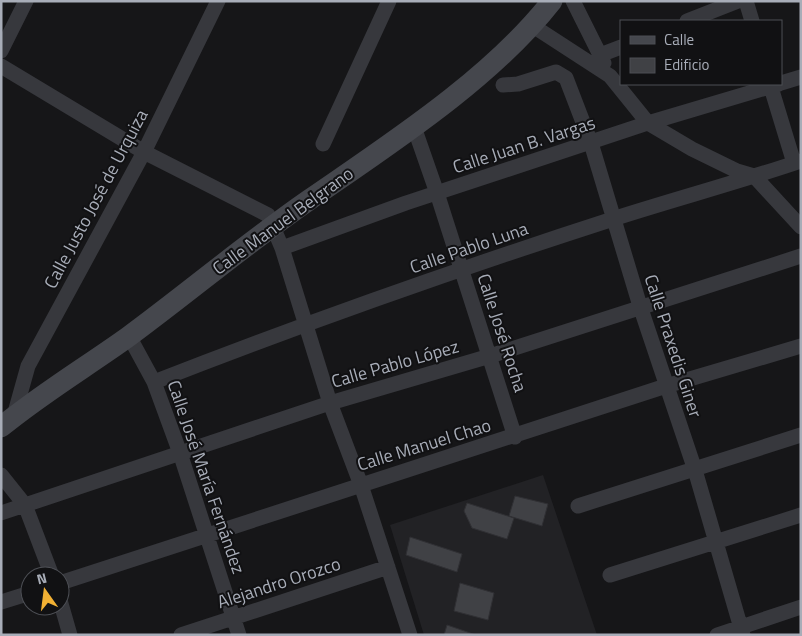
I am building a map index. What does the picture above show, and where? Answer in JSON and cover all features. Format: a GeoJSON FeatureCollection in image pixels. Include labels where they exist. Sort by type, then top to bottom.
{"type":"FeatureCollection","features":[{"type":"Feature","properties":{"kind":"street"},"geometry":{"type":"LineString","coordinates":[[1,51],[26,1]]}},
{"type":"Feature","properties":{"kind":"street","name":"Calle Justo José de Urquiza"},"geometry":{"type":"LineString","coordinates":[[8,421],[28,366],[144,152],[218,1]]}},
{"type":"Feature","properties":{"kind":"street"},"geometry":{"type":"LineString","coordinates":[[323,144],[389,1]]}},
{"type":"Feature","properties":{"kind":"street","name":"Calle Manuel Belgrano"},"geometry":{"type":"LineString","coordinates":[[8,421],[128,336],[273,225],[414,127],[533,26],[552,1]]}},
{"type":"Feature","properties":{"kind":"street"},"geometry":{"type":"LineString","coordinates":[[573,1],[610,76],[648,123],[692,149],[737,171],[754,176],[801,227]]}},
{"type":"Feature","properties":{"kind":"street"},"geometry":{"type":"LineString","coordinates":[[690,20],[738,1]]}},
{"type":"Feature","properties":{"kind":"street"},"geometry":{"type":"LineString","coordinates":[[746,1],[752,20]]}},
{"type":"Feature","properties":{"kind":"street"},"geometry":{"type":"LineString","coordinates":[[533,26],[610,76]]}},
{"type":"Feature","properties":{"kind":"street"},"geometry":{"type":"LineString","coordinates":[[600,55],[620,47]]}},
{"type":"Feature","properties":{"kind":"street"},"geometry":{"type":"LineString","coordinates":[[1,66],[144,152],[268,215],[282,248],[330,403],[361,485],[410,635]]}},
{"type":"Feature","properties":{"kind":"street","name":"Calle Praxedis Giner"},"geometry":{"type":"LineString","coordinates":[[503,85],[518,84],[551,73],[560,73],[566,78],[591,143],[640,306],[695,470],[742,631]]}},
{"type":"Feature","properties":{"kind":"street","name":"Calle Juan B. Vargas"},"geometry":{"type":"LineString","coordinates":[[782,82],[801,77]]}},
{"type":"Feature","properties":{"kind":"street","name":"Calle Juan B. Vargas"},"geometry":{"type":"LineString","coordinates":[[282,248],[437,193],[648,123],[772,85]]}},
{"type":"Feature","properties":{"kind":"street"},"geometry":{"type":"LineString","coordinates":[[775,85],[798,162]]}},
{"type":"Feature","properties":{"kind":"street","name":"Calle José Rocha"},"geometry":{"type":"LineString","coordinates":[[414,127],[515,436]]}},
{"type":"Feature","properties":{"kind":"street","name":"Calle Pablo Luna"},"geometry":{"type":"LineString","coordinates":[[154,382],[306,323],[613,219],[798,162]]}},
{"type":"Feature","properties":{"kind":"street","name":"Calle Pablo López"},"geometry":{"type":"LineString","coordinates":[[1,513],[330,403],[490,356],[640,306],[801,256]]}},
{"type":"Feature","properties":{"kind":"street","name":"Calle José María Fernández"},"geometry":{"type":"LineString","coordinates":[[128,336],[154,382],[180,453],[239,635]]}},
{"type":"Feature","properties":{"kind":"street","name":"Calle Manuel Chao"},"geometry":{"type":"LineString","coordinates":[[70,580],[666,386],[801,346]]}},
{"type":"Feature","properties":{"kind":"street"},"geometry":{"type":"LineString","coordinates":[[578,506],[801,435]]}},
{"type":"Feature","properties":{"kind":"street"},"geometry":{"type":"LineString","coordinates":[[1,475],[25,505],[48,566]]}},
{"type":"Feature","properties":{"kind":"street"},"geometry":{"type":"LineString","coordinates":[[610,575],[801,514]]}},
{"type":"Feature","properties":{"kind":"street","name":"Alejandro Orozco"},"geometry":{"type":"LineString","coordinates":[[180,635],[388,567]]}},
{"type":"Feature","properties":{"kind":"street"},"geometry":{"type":"LineString","coordinates":[[1,602],[20,596]]}},
{"type":"Feature","properties":{"kind":"street"},"geometry":{"type":"LineString","coordinates":[[717,635],[742,631],[801,607]]}},
{"type":"Feature","properties":{"kind":"street"},"geometry":{"type":"LineString","coordinates":[[65,616],[70,635]]}},
{"type":"Feature","properties":{"kind":"shaded area"},"geometry":{"type":"Polygon","coordinates":[[[543,475],[597,635],[424,635],[390,525],[543,475]]]}},
{"type":"Feature","properties":{"kind":"building"},"geometry":{"type":"Polygon","coordinates":[[[515,496],[548,504],[542,526],[509,516],[515,496]]]}},
{"type":"Feature","properties":{"kind":"building"},"geometry":{"type":"Polygon","coordinates":[[[467,503],[514,518],[507,539],[472,528],[464,511],[467,503]]]}},
{"type":"Feature","properties":{"kind":"building"},"geometry":{"type":"Polygon","coordinates":[[[410,537],[462,554],[457,572],[406,555],[410,537]]]}},
{"type":"Feature","properties":{"kind":"building"},"geometry":{"type":"Polygon","coordinates":[[[460,583],[494,593],[488,620],[454,611],[460,583]]]}},
{"type":"Feature","properties":{"kind":"building"},"geometry":{"type":"Polygon","coordinates":[[[447,625],[476,635],[444,635],[447,625]]]}}]}
